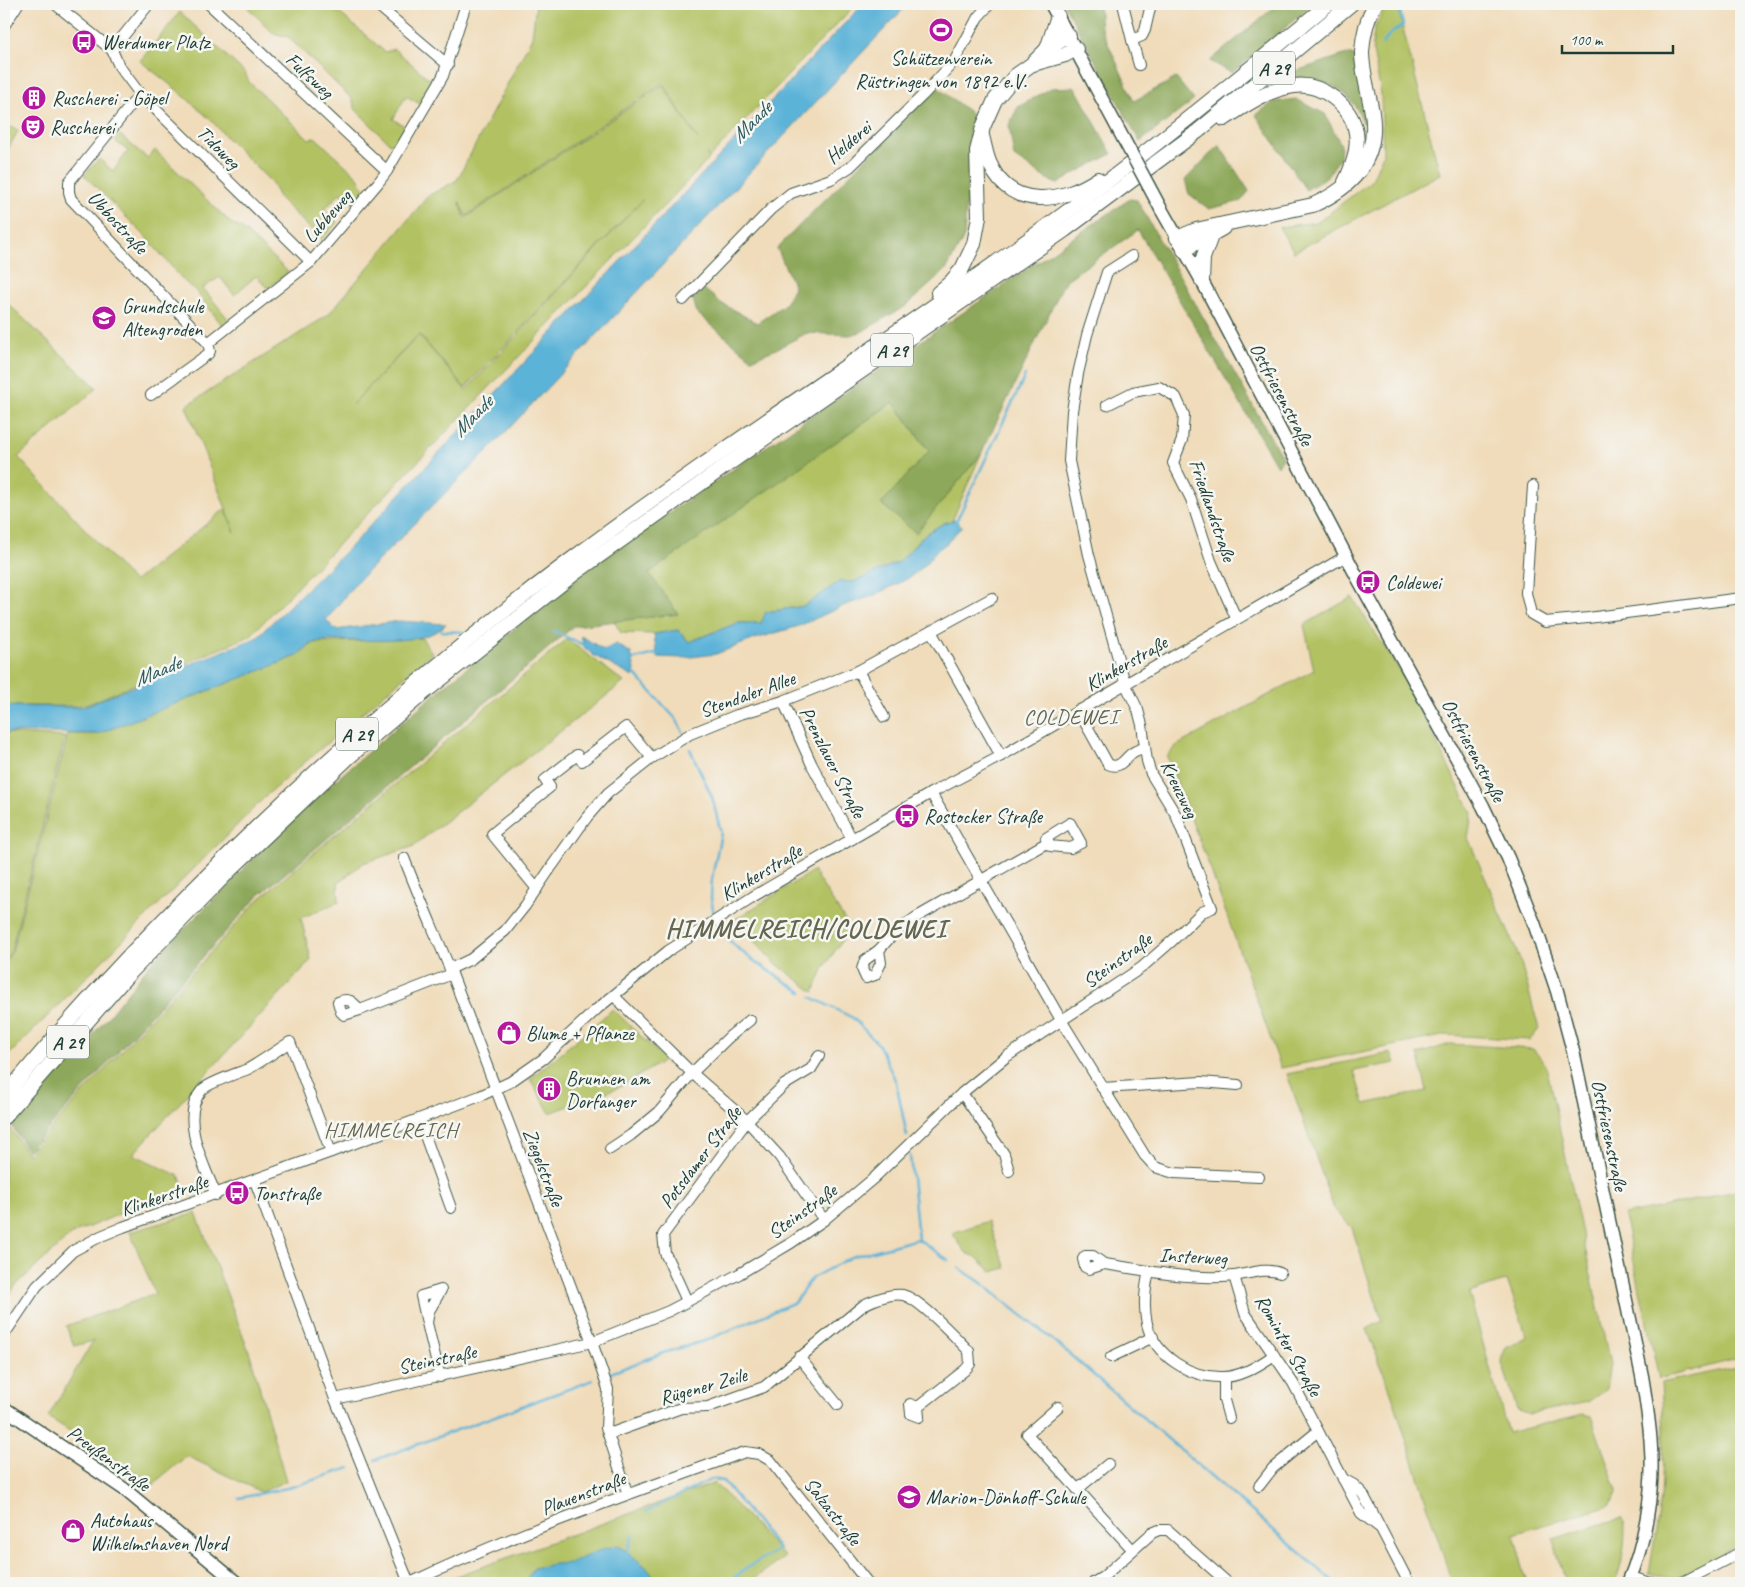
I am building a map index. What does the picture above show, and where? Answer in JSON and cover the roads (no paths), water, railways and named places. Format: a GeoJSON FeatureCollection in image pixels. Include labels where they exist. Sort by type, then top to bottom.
{"type":"FeatureCollection","features":[{"type":"Feature","properties":{"kind":"highway","name":"A 29"},"geometry":{"type":"LineString","coordinates":[[7,1100],[69,1021],[221,861],[342,746],[418,682],[543,581],[639,510],[1058,218],[1166,136],[1328,4]]}},
{"type":"Feature","properties":{"kind":"highway","name":"A 29"},"geometry":{"type":"LineString","coordinates":[[7,1100],[230,870],[349,757],[426,691],[582,568],[755,445],[1029,256],[1197,132],[1351,4]]}},
{"type":"Feature","properties":{"kind":"highway"},"geometry":{"type":"LineString","coordinates":[[1181,244],[1196,230],[1313,205],[1324,200],[1352,181],[1362,168],[1372,142],[1372,114],[1362,52],[1365,27],[1375,4]]}},
{"type":"Feature","properties":{"kind":"highway"},"geometry":{"type":"LineString","coordinates":[[1047,49],[1054,10]]}},
{"type":"Feature","properties":{"kind":"highway"},"geometry":{"type":"LineString","coordinates":[[915,319],[922,306],[950,283],[962,269],[974,244],[979,217],[977,151],[995,100],[1015,76],[1032,64],[1047,49],[1069,36]]}},
{"type":"Feature","properties":{"kind":"highway"},"geometry":{"type":"LineString","coordinates":[[1032,64],[1065,55],[1076,49]]}},
{"type":"Feature","properties":{"kind":"highway"},"geometry":{"type":"LineString","coordinates":[[1197,132],[1212,127],[1255,99],[1279,88],[1297,85],[1323,92],[1335,99],[1345,109],[1352,120],[1356,134],[1354,159],[1342,187]]}},
{"type":"Feature","properties":{"kind":"highway"},"geometry":{"type":"LineString","coordinates":[[982,133],[987,157],[998,178],[1017,193],[1039,199],[1062,196],[1074,192],[1096,181],[1148,142],[1166,136]]}},
{"type":"Feature","properties":{"kind":"highway"},"geometry":{"type":"LineString","coordinates":[[1181,244],[1211,236],[1229,224]]}},
{"type":"Feature","properties":{"kind":"highway"},"geometry":{"type":"LineString","coordinates":[[1202,281],[1202,258],[1211,236]]}},
{"type":"Feature","properties":{"kind":"highway"},"geometry":{"type":"LineString","coordinates":[[4,1126],[7,1100]]}},
{"type":"Feature","properties":{"kind":"main road","name":"Ostfriesenstraße"},"geometry":{"type":"LineString","coordinates":[[1054,10],[1202,281],[1346,556],[1483,806],[1508,858],[1534,923],[1557,991],[1574,1055],[1642,1376],[1648,1414],[1651,1450],[1649,1493],[1642,1537],[1629,1580]]}},
{"type":"Feature","properties":{"kind":"main road","name":"Preußenstraße"},"geometry":{"type":"LineString","coordinates":[[4,1408],[124,1490],[237,1583]]}},
{"type":"Feature","properties":{"kind":"main road","name":"Preußenstraße"},"geometry":{"type":"LineString","coordinates":[[4,1417],[26,1423]]}},
{"type":"Feature","properties":{"kind":"street"},"geometry":{"type":"LineString","coordinates":[[4,26],[18,4]]}},
{"type":"Feature","properties":{"kind":"street"},"geometry":{"type":"LineString","coordinates":[[55,4],[112,50],[149,4]]}},
{"type":"Feature","properties":{"kind":"street","name":"Fulfsweg"},"geometry":{"type":"LineString","coordinates":[[210,4],[387,172]]}},
{"type":"Feature","properties":{"kind":"street"},"geometry":{"type":"LineString","coordinates":[[376,4],[448,65]]}},
{"type":"Feature","properties":{"kind":"street","name":"Lubbeweg"},"geometry":{"type":"LineString","coordinates":[[151,395],[208,354],[210,351],[208,343],[311,262],[387,172],[444,76],[466,4]]}},
{"type":"Feature","properties":{"kind":"street","name":"Helderei"},"geometry":{"type":"LineString","coordinates":[[683,300],[770,209],[791,193],[831,179],[850,166],[949,67],[955,60],[978,17],[990,4]]}},
{"type":"Feature","properties":{"kind":"street"},"geometry":{"type":"LineString","coordinates":[[1122,4],[1139,65]]}},
{"type":"Feature","properties":{"kind":"street"},"geometry":{"type":"LineString","coordinates":[[1132,40],[1142,36],[1151,4]]}},
{"type":"Feature","properties":{"kind":"street","name":"Tidoweg"},"geometry":{"type":"LineString","coordinates":[[112,50],[120,66],[140,94],[311,262]]}},
{"type":"Feature","properties":{"kind":"street","name":"Ubbostraße"},"geometry":{"type":"LineString","coordinates":[[140,94],[69,182],[69,192],[72,198],[208,343]]}},
{"type":"Feature","properties":{"kind":"street"},"geometry":{"type":"LineString","coordinates":[[1125,683],[1088,548],[1069,461],[1072,411],[1087,335],[1107,272],[1132,256]]}},
{"type":"Feature","properties":{"kind":"street","name":"Friedlandstraße"},"geometry":{"type":"LineString","coordinates":[[1107,405],[1133,392],[1159,387],[1176,397],[1184,415],[1182,440],[1174,463],[1191,499],[1211,561],[1236,618]]}},
{"type":"Feature","properties":{"kind":"street"},"geometry":{"type":"LineString","coordinates":[[1533,486],[1526,593],[1531,614],[1546,622],[1741,598]]}},
{"type":"Feature","properties":{"kind":"street","name":"Klinkerstraße"},"geometry":{"type":"LineString","coordinates":[[4,1335],[37,1286],[73,1251],[123,1227],[254,1181],[496,1089],[523,1074],[543,1059],[668,951],[722,915],[762,890],[1001,756],[1236,618],[1346,556]]}},
{"type":"Feature","properties":{"kind":"street","name":"Stendaler Allee"},"geometry":{"type":"LineString","coordinates":[[360,1010],[451,972],[471,959],[505,931],[587,817],[608,793],[652,758],[690,734],[737,715],[783,701],[858,671],[992,598]]}},
{"type":"Feature","properties":{"kind":"street"},"geometry":{"type":"LineString","coordinates":[[931,631],[1001,756]]}},
{"type":"Feature","properties":{"kind":"street"},"geometry":{"type":"LineString","coordinates":[[858,671],[884,717]]}},
{"type":"Feature","properties":{"kind":"street","name":"Kreuzweg"},"geometry":{"type":"LineString","coordinates":[[1125,683],[1132,695],[1142,725],[1144,748],[1152,774],[1176,815],[1212,908]]}},
{"type":"Feature","properties":{"kind":"street","name":"Prenzlauer Straße"},"geometry":{"type":"LineString","coordinates":[[783,701],[812,765],[852,839]]}},
{"type":"Feature","properties":{"kind":"street"},"geometry":{"type":"LineString","coordinates":[[1078,710],[1108,764],[1111,766],[1122,763],[1131,754],[1144,748]]}},
{"type":"Feature","properties":{"kind":"street"},"geometry":{"type":"LineString","coordinates":[[537,889],[492,834],[550,786],[545,780],[577,754],[582,761],[626,727],[652,758]]}},
{"type":"Feature","properties":{"kind":"street"},"geometry":{"type":"LineString","coordinates":[[931,794],[1061,1020],[1145,1156],[1155,1167],[1174,1173],[1259,1178]]}},
{"type":"Feature","properties":{"kind":"street"},"geometry":{"type":"LineString","coordinates":[[880,950],[893,934],[915,918],[1048,842]]}},
{"type":"Feature","properties":{"kind":"street","name":"Ziegelstraße"},"geometry":{"type":"LineString","coordinates":[[404,858],[451,972],[592,1342],[608,1389],[606,1428],[628,1494]]}},
{"type":"Feature","properties":{"kind":"street","name":"Steinstraße"},"geometry":{"type":"LineString","coordinates":[[335,1400],[592,1342],[669,1311],[739,1274],[824,1220],[874,1178],[962,1094],[1006,1057],[1141,968],[1202,912],[1212,908]]}},
{"type":"Feature","properties":{"kind":"street"},"geometry":{"type":"LineString","coordinates":[[614,996],[692,1073],[747,1121],[779,1156],[824,1220]]}},
{"type":"Feature","properties":{"kind":"street"},"geometry":{"type":"LineString","coordinates":[[610,1149],[659,1112],[692,1073],[729,1037],[750,1020]]}},
{"type":"Feature","properties":{"kind":"street"},"geometry":{"type":"LineString","coordinates":[[216,1195],[192,1126],[193,1108],[202,1089],[250,1068],[290,1042],[331,1152]]}},
{"type":"Feature","properties":{"kind":"street","name":"Potsdamer Straße"},"geometry":{"type":"LineString","coordinates":[[687,1301],[665,1253],[663,1235],[747,1121],[784,1085],[811,1069],[818,1056]]}},
{"type":"Feature","properties":{"kind":"street"},"geometry":{"type":"LineString","coordinates":[[1102,1088],[1202,1082],[1238,1085]]}},
{"type":"Feature","properties":{"kind":"street"},"geometry":{"type":"LineString","coordinates":[[962,1094],[1004,1154],[1010,1171]]}},
{"type":"Feature","properties":{"kind":"street"},"geometry":{"type":"LineString","coordinates":[[418,1119],[451,1208]]}},
{"type":"Feature","properties":{"kind":"street"},"geometry":{"type":"LineString","coordinates":[[254,1181],[335,1400],[410,1583]]}},
{"type":"Feature","properties":{"kind":"street","name":"Insterweg"},"geometry":{"type":"LineString","coordinates":[[1104,1264],[1199,1277],[1234,1276],[1272,1270],[1280,1273]]}},
{"type":"Feature","properties":{"kind":"street"},"geometry":{"type":"LineString","coordinates":[[1149,1270],[1144,1304],[1147,1324],[1153,1337],[1165,1354],[1180,1366],[1201,1375],[1224,1378],[1249,1370],[1274,1355]]}},
{"type":"Feature","properties":{"kind":"street","name":"Rominter Straße"},"geometry":{"type":"LineString","coordinates":[[1234,1276],[1245,1314],[1293,1383],[1361,1513],[1379,1527],[1409,1583]]}},
{"type":"Feature","properties":{"kind":"street","name":"Rügener Zeile"},"geometry":{"type":"LineString","coordinates":[[609,1434],[681,1408],[708,1407],[764,1387],[866,1304],[880,1297],[902,1295],[915,1300],[969,1351],[970,1364],[965,1370],[918,1407]]}},
{"type":"Feature","properties":{"kind":"street"},"geometry":{"type":"LineString","coordinates":[[427,1323],[440,1377]]}},
{"type":"Feature","properties":{"kind":"street"},"geometry":{"type":"LineString","coordinates":[[1111,1357],[1153,1337]]}},
{"type":"Feature","properties":{"kind":"street"},"geometry":{"type":"LineString","coordinates":[[799,1357],[838,1405]]}},
{"type":"Feature","properties":{"kind":"street"},"geometry":{"type":"LineString","coordinates":[[1224,1378],[1224,1400],[1229,1418]]}},
{"type":"Feature","properties":{"kind":"street"},"geometry":{"type":"LineString","coordinates":[[1058,1407],[1027,1434],[1132,1549]]}},
{"type":"Feature","properties":{"kind":"street"},"geometry":{"type":"LineString","coordinates":[[1259,1486],[1273,1468],[1318,1431]]}},
{"type":"Feature","properties":{"kind":"street","name":"Plauenstraße"},"geometry":{"type":"LineString","coordinates":[[410,1583],[444,1567],[628,1494],[744,1452],[759,1454],[771,1461]]}},
{"type":"Feature","properties":{"kind":"street","name":"Salzastraße"},"geometry":{"type":"LineString","coordinates":[[771,1461],[868,1583]]}},
{"type":"Feature","properties":{"kind":"street"},"geometry":{"type":"LineString","coordinates":[[1078,1489],[1108,1464]]}},
{"type":"Feature","properties":{"kind":"street"},"geometry":{"type":"LineString","coordinates":[[1093,1583],[1106,1580],[1132,1549],[1152,1533],[1159,1530],[1168,1530],[1228,1583]]}},
{"type":"Feature","properties":{"kind":"street"},"geometry":{"type":"LineString","coordinates":[[1681,1583],[1741,1552]]}},
{"type":"Feature","properties":{"kind":"street"},"geometry":{"type":"LineString","coordinates":[[1629,1580],[1651,1583]]}},
{"type":"Feature","properties":{"kind":"water"},"geometry":{"type":"Polygon","coordinates":[[[863,4],[908,4],[501,437],[355,584],[326,620],[336,630],[399,621],[446,624],[435,632],[404,640],[316,642],[308,646],[297,656],[98,734],[4,732],[4,706],[82,707],[256,638],[348,549],[863,4]]]}},
{"type":"Feature","properties":{"kind":"water"},"geometry":{"type":"Polygon","coordinates":[[[954,520],[962,526],[947,543],[935,552],[921,569],[907,579],[875,595],[843,606],[799,626],[755,639],[716,654],[683,658],[657,657],[654,634],[678,630],[689,642],[737,623],[761,623],[766,612],[804,606],[840,581],[853,582],[899,562],[924,535],[944,523],[954,520]]]}},
{"type":"Feature","properties":{"kind":"water"},"geometry":{"type":"Polygon","coordinates":[[[581,636],[604,650],[616,644],[631,653],[635,670],[633,677],[593,655],[584,647],[581,636]]]}},
{"type":"Feature","properties":{"kind":"water"},"geometry":{"type":"Polygon","coordinates":[[[619,1545],[646,1567],[658,1583],[550,1583],[544,1580],[540,1583],[520,1583],[526,1580],[534,1568],[571,1563],[602,1549],[619,1545]]]}},
{"type":"Feature","properties":{"kind":"waterway"},"geometry":{"type":"LineString","coordinates":[[1383,44],[1389,35],[1403,25],[1400,11],[1424,4]]}},
{"type":"Feature","properties":{"kind":"waterway"},"geometry":{"type":"LineString","coordinates":[[955,524],[1025,376]]}},
{"type":"Feature","properties":{"kind":"waterway"},"geometry":{"type":"LineString","coordinates":[[441,631],[463,632]]}},
{"type":"Feature","properties":{"kind":"waterway"},"geometry":{"type":"LineString","coordinates":[[553,631],[586,646]]}},
{"type":"Feature","properties":{"kind":"waterway"},"geometry":{"type":"LineString","coordinates":[[631,660],[659,653]]}},
{"type":"Feature","properties":{"kind":"waterway"},"geometry":{"type":"LineString","coordinates":[[633,672],[676,719],[683,732]]}},
{"type":"Feature","properties":{"kind":"waterway"},"geometry":{"type":"LineString","coordinates":[[690,749],[712,797],[721,833],[712,878],[711,898],[714,915]]}},
{"type":"Feature","properties":{"kind":"waterway"},"geometry":{"type":"LineString","coordinates":[[718,927],[746,955],[802,992]]}},
{"type":"Feature","properties":{"kind":"waterway"},"geometry":{"type":"LineString","coordinates":[[811,997],[853,1018],[879,1045],[896,1082],[907,1136]]}},
{"type":"Feature","properties":{"kind":"waterway"},"geometry":{"type":"LineString","coordinates":[[910,1155],[918,1239],[948,1260]]}},
{"type":"Feature","properties":{"kind":"waterway"},"geometry":{"type":"LineString","coordinates":[[608,1374],[663,1353],[707,1340],[795,1302],[812,1278],[851,1257],[918,1239]]}},
{"type":"Feature","properties":{"kind":"waterway"},"geometry":{"type":"LineString","coordinates":[[959,1268],[979,1281],[1060,1346],[1335,1583]]}},
{"type":"Feature","properties":{"kind":"waterway"},"geometry":{"type":"LineString","coordinates":[[375,1460],[593,1380]]}},
{"type":"Feature","properties":{"kind":"waterway"},"geometry":{"type":"LineString","coordinates":[[239,1498],[292,1487],[350,1468]]}},
{"type":"Feature","properties":{"kind":"waterway"},"geometry":{"type":"LineString","coordinates":[[646,1512],[712,1479],[723,1481],[779,1549],[750,1566],[727,1583]]}},
{"type":"Feature","properties":{"kind":"waterway"},"geometry":{"type":"LineString","coordinates":[[627,1552],[633,1535]]}},
{"type":"Feature","properties":{"kind":"waterway"},"geometry":{"type":"LineString","coordinates":[[458,1583],[470,1581],[476,1583]]}},
{"type":"Feature","properties":{"kind":"place","name":"Schützenverein Rüstringen von 1892 e.V."},"geometry":{"type":"Point","coordinates":[941,30]}},
{"type":"Feature","properties":{"kind":"place","name":"Werdumer Platz"},"geometry":{"type":"Point","coordinates":[84,42]}},
{"type":"Feature","properties":{"kind":"place","name":"Ruscherei - Göpel"},"geometry":{"type":"Point","coordinates":[34,98]}},
{"type":"Feature","properties":{"kind":"place","name":"Ruscherei"},"geometry":{"type":"Point","coordinates":[33,127]}},
{"type":"Feature","properties":{"kind":"place","name":"Grundschule Altengroden"},"geometry":{"type":"Point","coordinates":[104,318]}},
{"type":"Feature","properties":{"kind":"place","name":"Coldewei"},"geometry":{"type":"Point","coordinates":[1368,582]}},
{"type":"Feature","properties":{"kind":"place","name":"Rostocker Straße"},"geometry":{"type":"Point","coordinates":[907,816]}},
{"type":"Feature","properties":{"kind":"place","name":"Blume + Pflanze"},"geometry":{"type":"Point","coordinates":[509,1033]}},
{"type":"Feature","properties":{"kind":"place","name":"Brunnen am Dorfanger"},"geometry":{"type":"Point","coordinates":[549,1089]}},
{"type":"Feature","properties":{"kind":"place","name":"Tonstraße"},"geometry":{"type":"Point","coordinates":[237,1193]}},
{"type":"Feature","properties":{"kind":"place","name":"Marion-Dönhoff-Schule"},"geometry":{"type":"Point","coordinates":[909,1497]}},
{"type":"Feature","properties":{"kind":"place","name":"Autohaus Wilhelmshaven Nord"},"geometry":{"type":"Point","coordinates":[73,1531]}},
{"type":"Feature","properties":{"kind":"district","name":"COLDEWEI"},"geometry":{"type":"Point","coordinates":[1071,717]}},
{"type":"Feature","properties":{"kind":"district","name":"HIMMELREICH/COLDEWEI"},"geometry":{"type":"Point","coordinates":[806,928]}},
{"type":"Feature","properties":{"kind":"district","name":"HIMMELREICH"},"geometry":{"type":"Point","coordinates":[391,1130]}},
{"type":"Feature","properties":{"kind":"water label","name":"Maade"},"geometry":{"type":"Point","coordinates":[751,122]}},
{"type":"Feature","properties":{"kind":"water label","name":"Maade"},"geometry":{"type":"Point","coordinates":[472,416]}},
{"type":"Feature","properties":{"kind":"water label","name":"Maade"},"geometry":{"type":"Point","coordinates":[157,671]}}]}
